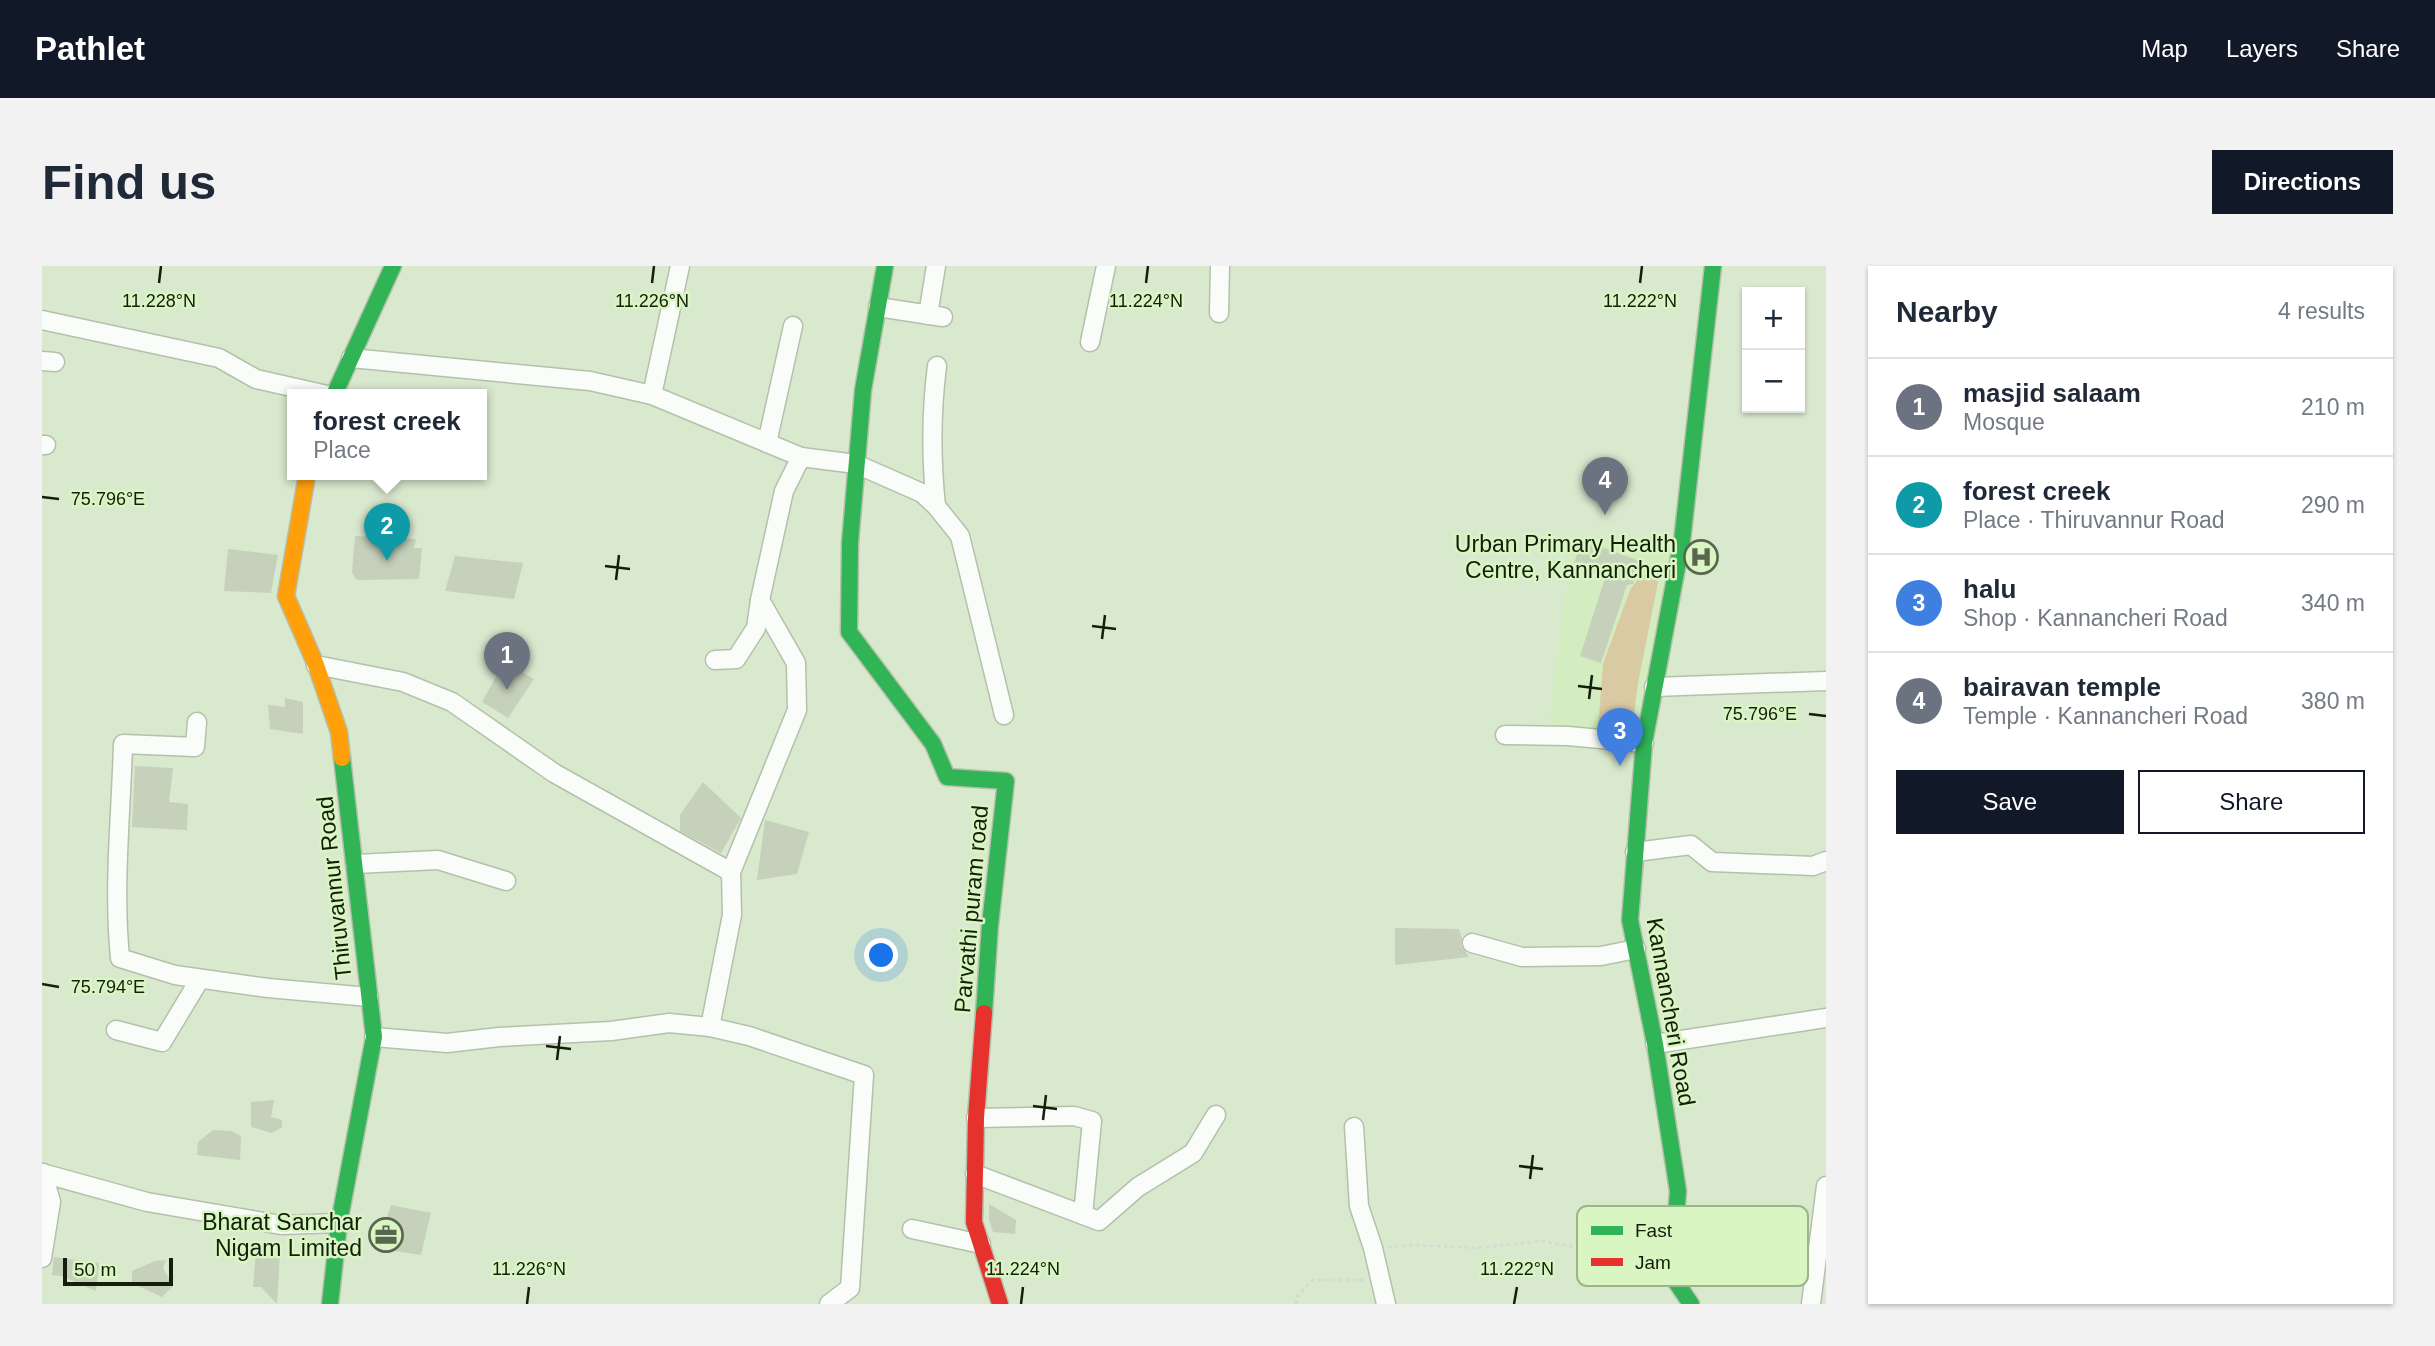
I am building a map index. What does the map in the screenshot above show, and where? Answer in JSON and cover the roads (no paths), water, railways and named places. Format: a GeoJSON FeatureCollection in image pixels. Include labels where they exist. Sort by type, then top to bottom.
{"type":"FeatureCollection","features":[{"type":"Feature","properties":{"kind":"street"},"geometry":{"type":"LineString","coordinates":[[337,389],[393,266]]}},
{"type":"Feature","properties":{"kind":"street"},"geometry":{"type":"LineString","coordinates":[[652,395],[680,266]]}},
{"type":"Feature","properties":{"kind":"street","name":"Parvathi puram road"},"geometry":{"type":"LineString","coordinates":[[885,266],[863,390],[850,543],[849,632],[933,744],[947,777],[1006,781],[990,925],[976,1118],[974,1222],[1000,1304]]}},
{"type":"Feature","properties":{"kind":"street"},"geometry":{"type":"LineString","coordinates":[[878,307],[936,316],[936,266]]}},
{"type":"Feature","properties":{"kind":"street"},"geometry":{"type":"LineString","coordinates":[[1090,342],[1106,266]]}},
{"type":"Feature","properties":{"kind":"street"},"geometry":{"type":"LineString","coordinates":[[1219,313],[1220,266]]}},
{"type":"Feature","properties":{"kind":"street","name":"Kannancheri Road"},"geometry":{"type":"LineString","coordinates":[[1677,1206],[1678,1191],[1655,1044],[1630,920],[1644,743],[1682,541],[1713,266]]}},
{"type":"Feature","properties":{"kind":"street"},"geometry":{"type":"LineString","coordinates":[[42,320],[219,358],[256,379],[300,389]]}},
{"type":"Feature","properties":{"kind":"street"},"geometry":{"type":"LineString","coordinates":[[767,443],[793,326]]}},
{"type":"Feature","properties":{"kind":"street"},"geometry":{"type":"LineString","coordinates":[[351,358],[590,381],[652,395],[801,457],[856,464],[922,493],[960,536],[1004,715]]}},
{"type":"Feature","properties":{"kind":"street"},"geometry":{"type":"LineString","coordinates":[[936,506],[932,473],[932,407],[937,366]]}},
{"type":"Feature","properties":{"kind":"street"},"geometry":{"type":"LineString","coordinates":[[715,660],[736,659],[756,628],[784,491],[801,457]]}},
{"type":"Feature","properties":{"kind":"street","name":"Thiruvannur Road"},"geometry":{"type":"LineString","coordinates":[[306,480],[286,596],[316,665],[339,732],[374,1037],[339,1223],[330,1304]]}},
{"type":"Feature","properties":{"kind":"street"},"geometry":{"type":"LineString","coordinates":[[710,1027],[732,915],[731,872],[797,709],[796,663],[760,600]]}},
{"type":"Feature","properties":{"kind":"street"},"geometry":{"type":"LineString","coordinates":[[316,665],[403,682],[452,702],[554,773],[731,872]]}},
{"type":"Feature","properties":{"kind":"street"},"geometry":{"type":"LineString","coordinates":[[1654,687],[1826,681]]}},
{"type":"Feature","properties":{"kind":"street"},"geometry":{"type":"LineString","coordinates":[[197,722],[195,747],[124,744],[117,837],[117,928],[120,958],[175,975],[200,979],[369,997]]}},
{"type":"Feature","properties":{"kind":"street"},"geometry":{"type":"LineString","coordinates":[[1505,735],[1568,736],[1644,743]]}},
{"type":"Feature","properties":{"kind":"street"},"geometry":{"type":"LineString","coordinates":[[1635,852],[1691,845],[1712,862],[1813,866],[1826,861]]}},
{"type":"Feature","properties":{"kind":"street"},"geometry":{"type":"LineString","coordinates":[[355,864],[438,860],[506,881]]}},
{"type":"Feature","properties":{"kind":"street"},"geometry":{"type":"LineString","coordinates":[[1472,943],[1522,957],[1601,956],[1636,949]]}},
{"type":"Feature","properties":{"kind":"street"},"geometry":{"type":"LineString","coordinates":[[116,1030],[162,1042],[200,979]]}},
{"type":"Feature","properties":{"kind":"street"},"geometry":{"type":"LineString","coordinates":[[1655,1044],[1826,1018]]}},
{"type":"Feature","properties":{"kind":"street"},"geometry":{"type":"LineString","coordinates":[[374,1037],[447,1043],[499,1037],[611,1031],[669,1023],[710,1027],[749,1036],[864,1075],[850,1288],[829,1304]]}},
{"type":"Feature","properties":{"kind":"street"},"geometry":{"type":"LineString","coordinates":[[975,1174],[1099,1221],[1138,1187],[1193,1153],[1216,1115]]}},
{"type":"Feature","properties":{"kind":"street"},"geometry":{"type":"LineString","coordinates":[[976,1118],[1074,1116],[1092,1121],[1083,1215]]}},
{"type":"Feature","properties":{"kind":"street"},"geometry":{"type":"LineString","coordinates":[[1354,1127],[1359,1206],[1382,1280],[1386,1304]]}},
{"type":"Feature","properties":{"kind":"street"},"geometry":{"type":"LineString","coordinates":[[43,1173],[147,1202],[281,1225],[339,1223]]}},
{"type":"Feature","properties":{"kind":"street"},"geometry":{"type":"LineString","coordinates":[[42,1258],[51,1202],[43,1173]]}},
{"type":"Feature","properties":{"kind":"street"},"geometry":{"type":"LineString","coordinates":[[1811,1304],[1826,1185]]}},
{"type":"Feature","properties":{"kind":"street"},"geometry":{"type":"LineString","coordinates":[[912,1229],[981,1244]]}},
{"type":"Feature","properties":{"kind":"street","name":"Kannancheri Road"},"geometry":{"type":"LineString","coordinates":[[1679,1286],[1691,1304]]}},
{"type":"Feature","properties":{"kind":"place","name":"bairavan temple"},"geometry":{"type":"Point","coordinates":[1605,515]}},
{"type":"Feature","properties":{"kind":"place","name":"Urban Primary Health Centre, Kannancheri"},"geometry":{"type":"Point","coordinates":[1701,557]}},
{"type":"Feature","properties":{"kind":"place","name":"forest creek"},"geometry":{"type":"Point","coordinates":[387,561]}},
{"type":"Feature","properties":{"kind":"place","name":"masjid salaam"},"geometry":{"type":"Point","coordinates":[507,690]}},
{"type":"Feature","properties":{"kind":"place","name":"halu"},"geometry":{"type":"Point","coordinates":[1620,766]}},
{"type":"Feature","properties":{"kind":"place","name":"Bharat Sanchar Nigam Limited"},"geometry":{"type":"Point","coordinates":[386,1235]}}]}
